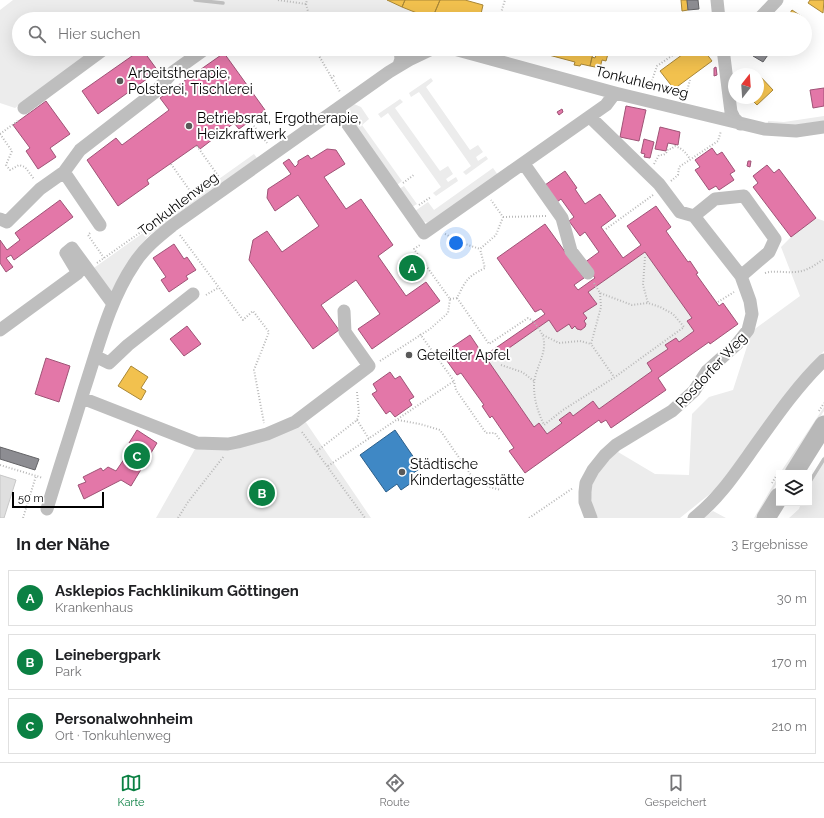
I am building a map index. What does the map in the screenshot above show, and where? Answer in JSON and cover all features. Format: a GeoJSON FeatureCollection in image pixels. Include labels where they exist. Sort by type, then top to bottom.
{"type":"FeatureCollection","features":[{"type":"Feature","properties":{"kind":"main road"},"geometry":{"type":"LineString","coordinates":[[796,470],[824,425]]}},
{"type":"Feature","properties":{"kind":"main road"},"geometry":{"type":"LineString","coordinates":[[766,518],[776,502]]}},
{"type":"Feature","properties":{"kind":"street"},"geometry":{"type":"LineString","coordinates":[[717,0],[718,12]]}},
{"type":"Feature","properties":{"kind":"street"},"geometry":{"type":"LineString","coordinates":[[766,12],[777,0]]}},
{"type":"Feature","properties":{"kind":"street"},"geometry":{"type":"LineString","coordinates":[[24,108],[95,56]]}},
{"type":"Feature","properties":{"kind":"street"},"geometry":{"type":"LineString","coordinates":[[3,221],[40,188],[64,172],[80,150],[155,92],[173,72],[195,56]]}},
{"type":"Feature","properties":{"kind":"street"},"geometry":{"type":"LineString","coordinates":[[399,65],[401,56]]}},
{"type":"Feature","properties":{"kind":"street","name":"Tonkuhlenweg"},"geometry":{"type":"LineString","coordinates":[[47,509],[113,304],[128,272],[139,256],[172,225],[399,65],[418,56]]}},
{"type":"Feature","properties":{"kind":"street","name":"Tonkuhlenweg"},"geometry":{"type":"LineString","coordinates":[[480,56],[615,93],[764,129],[796,131],[824,127]]}},
{"type":"Feature","properties":{"kind":"street"},"geometry":{"type":"LineString","coordinates":[[724,56],[731,112],[740,124]]}},
{"type":"Feature","properties":{"kind":"street"},"geometry":{"type":"LineString","coordinates":[[337,109],[428,230],[590,117],[606,105],[615,93]]}},
{"type":"Feature","properties":{"kind":"street","name":"Rosdorfer Weg"},"geometry":{"type":"LineString","coordinates":[[590,117],[659,184],[680,212],[694,216],[743,280],[750,301],[752,314],[748,330],[737,344],[707,371],[694,391],[672,411],[627,438],[605,455],[593,470],[586,482],[585,502],[591,518]]}},
{"type":"Feature","properties":{"kind":"street"},"geometry":{"type":"LineString","coordinates":[[524,164],[560,214],[571,251],[588,273]]}},
{"type":"Feature","properties":{"kind":"street"},"geometry":{"type":"LineString","coordinates":[[64,172],[100,225]]}},
{"type":"Feature","properties":{"kind":"street"},"geometry":{"type":"LineString","coordinates":[[694,216],[715,199],[744,196],[775,238],[769,252],[743,280]]}},
{"type":"Feature","properties":{"kind":"street"},"geometry":{"type":"LineString","coordinates":[[0,330],[78,273],[66,253],[72,248],[113,304]]}},
{"type":"Feature","properties":{"kind":"street"},"geometry":{"type":"LineString","coordinates":[[95,356],[109,364],[128,345],[194,294]]}},
{"type":"Feature","properties":{"kind":"street"},"geometry":{"type":"LineString","coordinates":[[82,398],[197,443],[228,444],[267,434],[295,422],[369,366],[345,332],[344,311]]}},
{"type":"Feature","properties":{"kind":"street"},"geometry":{"type":"LineString","coordinates":[[694,518],[705,510],[723,492],[790,398],[824,360]]}},
{"type":"Feature","properties":{"kind":"path"},"geometry":{"type":"LineString","coordinates":[[278,0],[306,4]]}},
{"type":"Feature","properties":{"kind":"path"},"geometry":{"type":"LineString","coordinates":[[307,0],[306,4],[308,12]]}},
{"type":"Feature","properties":{"kind":"path"},"geometry":{"type":"LineString","coordinates":[[501,12],[505,0]]}},
{"type":"Feature","properties":{"kind":"path"},"geometry":{"type":"LineString","coordinates":[[318,56],[340,92]]}},
{"type":"Feature","properties":{"kind":"path"},"geometry":{"type":"LineString","coordinates":[[645,100],[657,66],[670,56]]}},
{"type":"Feature","properties":{"kind":"path"},"geometry":{"type":"LineString","coordinates":[[331,78],[335,75]]}},
{"type":"Feature","properties":{"kind":"path"},"geometry":{"type":"LineString","coordinates":[[682,109],[690,80]]}},
{"type":"Feature","properties":{"kind":"path"},"geometry":{"type":"LineString","coordinates":[[24,108],[22,118],[0,134],[12,151],[6,165],[10,170],[19,165],[25,167],[40,188]]}},
{"type":"Feature","properties":{"kind":"path"},"geometry":{"type":"LineString","coordinates":[[250,121],[267,143]]}},
{"type":"Feature","properties":{"kind":"path"},"geometry":{"type":"LineString","coordinates":[[197,146],[219,177]]}},
{"type":"Feature","properties":{"kind":"path"},"geometry":{"type":"LineString","coordinates":[[648,173],[659,155],[666,154],[668,149],[675,146],[686,153],[690,159]]}},
{"type":"Feature","properties":{"kind":"path"},"geometry":{"type":"LineString","coordinates":[[171,164],[193,195]]}},
{"type":"Feature","properties":{"kind":"path"},"geometry":{"type":"LineString","coordinates":[[485,191],[503,217]]}},
{"type":"Feature","properties":{"kind":"path"},"geometry":{"type":"LineString","coordinates":[[503,217],[545,215],[555,218],[560,214]]}},
{"type":"Feature","properties":{"kind":"path"},"geometry":{"type":"LineString","coordinates":[[480,249],[496,235],[503,217]]}},
{"type":"Feature","properties":{"kind":"path"},"geometry":{"type":"LineString","coordinates":[[172,225],[243,320],[253,312],[269,332],[254,370],[267,434]]}},
{"type":"Feature","properties":{"kind":"path"},"geometry":{"type":"LineString","coordinates":[[428,230],[480,249]]}},
{"type":"Feature","properties":{"kind":"path"},"geometry":{"type":"LineString","coordinates":[[369,366],[373,366],[420,334],[430,329],[448,313],[450,299],[414,249],[430,238],[428,230]]}},
{"type":"Feature","properties":{"kind":"path"},"geometry":{"type":"LineString","coordinates":[[90,238],[104,258]]}},
{"type":"Feature","properties":{"kind":"path"},"geometry":{"type":"LineString","coordinates":[[458,298],[465,281],[473,274],[485,268],[480,249]]}},
{"type":"Feature","properties":{"kind":"path"},"geometry":{"type":"LineString","coordinates":[[645,257],[643,285],[648,303]]}},
{"type":"Feature","properties":{"kind":"path"},"geometry":{"type":"LineString","coordinates":[[718,302],[743,280],[760,274],[778,271],[794,272],[804,270],[824,259]]}},
{"type":"Feature","properties":{"kind":"path"},"geometry":{"type":"LineString","coordinates":[[588,273],[600,293],[601,306],[591,344]]}},
{"type":"Feature","properties":{"kind":"path"},"geometry":{"type":"LineString","coordinates":[[458,298],[489,344],[528,318],[533,320],[543,335],[544,354],[534,381],[536,405],[544,425],[563,410],[615,377],[684,327],[673,314],[660,307],[648,303],[632,305],[600,293]]}},
{"type":"Feature","properties":{"kind":"path"},"geometry":{"type":"LineString","coordinates":[[450,299],[458,298]]}},
{"type":"Feature","properties":{"kind":"path"},"geometry":{"type":"LineString","coordinates":[[420,334],[454,381],[456,390],[486,433],[494,433],[500,440]]}},
{"type":"Feature","properties":{"kind":"path"},"geometry":{"type":"LineString","coordinates":[[543,335],[560,342],[580,341],[591,344],[615,377]]}},
{"type":"Feature","properties":{"kind":"path"},"geometry":{"type":"LineString","coordinates":[[501,366],[522,372],[534,381]]}},
{"type":"Feature","properties":{"kind":"path"},"geometry":{"type":"LineString","coordinates":[[355,376],[359,414],[358,420],[369,439]]}},
{"type":"Feature","properties":{"kind":"path"},"geometry":{"type":"LineString","coordinates":[[328,466],[454,381]]}},
{"type":"Feature","properties":{"kind":"path"},"geometry":{"type":"LineString","coordinates":[[317,450],[358,420]]}},
{"type":"Feature","properties":{"kind":"path"},"geometry":{"type":"LineString","coordinates":[[398,420],[420,424],[440,430],[471,475],[486,486],[501,490]]}},
{"type":"Feature","properties":{"kind":"path"},"geometry":{"type":"LineString","coordinates":[[295,422],[317,450],[365,518]]}},
{"type":"Feature","properties":{"kind":"path"},"geometry":{"type":"LineString","coordinates":[[178,518],[188,502],[225,454],[228,444]]}},
{"type":"Feature","properties":{"kind":"path"},"geometry":{"type":"LineString","coordinates":[[0,465],[56,482]]}},
{"type":"Feature","properties":{"kind":"path"},"geometry":{"type":"LineString","coordinates":[[23,518],[36,476]]}},
{"type":"Feature","properties":{"kind":"path"},"geometry":{"type":"LineString","coordinates":[[529,518],[577,485]]}},
{"type":"Feature","properties":{"kind":"shaded area"},"geometry":{"type":"Polygon","coordinates":[[[13,0],[440,0],[435,12],[12,12],[12,56],[87,56],[15,108],[0,103],[0,10],[13,0]]]}},
{"type":"Feature","properties":{"kind":"shaded area"},"geometry":{"type":"Polygon","coordinates":[[[431,78],[433,81],[426,87],[470,150],[478,145],[483,152],[476,157],[478,161],[486,156],[488,159],[466,175],[463,172],[471,166],[419,92],[411,97],[409,93],[431,78]]]}},
{"type":"Feature","properties":{"kind":"shaded area"},"geometry":{"type":"Polygon","coordinates":[[[400,99],[403,102],[395,108],[440,171],[448,166],[453,174],[446,179],[448,182],[456,177],[458,181],[436,196],[433,193],[441,187],[388,113],[381,118],[378,114],[400,99]]]}},
{"type":"Feature","properties":{"kind":"shaded area"},"geometry":{"type":"Polygon","coordinates":[[[354,104],[361,107],[369,119],[362,125],[402,181],[397,185],[348,114],[350,107],[354,104]]]}},
{"type":"Feature","properties":{"kind":"shaded area"},"geometry":{"type":"Polygon","coordinates":[[[824,116],[824,121],[790,126],[768,123],[768,121],[784,122],[824,116]]]}},
{"type":"Feature","properties":{"kind":"shaded area"},"geometry":{"type":"Polygon","coordinates":[[[254,154],[257,158],[148,236],[135,254],[114,290],[110,292],[91,270],[254,154]]]}},
{"type":"Feature","properties":{"kind":"shaded area"},"geometry":{"type":"Polygon","coordinates":[[[493,168],[498,175],[428,223],[422,221],[415,211],[428,202],[434,210],[493,168]]]}},
{"type":"Feature","properties":{"kind":"shaded area"},"geometry":{"type":"Polygon","coordinates":[[[404,186],[417,204],[412,207],[399,189],[404,186]]]}},
{"type":"Feature","properties":{"kind":"shaded area"},"geometry":{"type":"Polygon","coordinates":[[[816,218],[824,221],[824,351],[797,380],[716,489],[680,518],[597,518],[591,498],[593,481],[602,466],[618,452],[655,474],[689,475],[692,414],[709,397],[733,390],[752,331],[800,296],[781,247],[791,237],[816,218]]]}},
{"type":"Feature","properties":{"kind":"shaded area"},"geometry":{"type":"Polygon","coordinates":[[[645,252],[692,318],[687,321],[694,331],[679,342],[676,338],[665,345],[668,349],[647,363],[652,371],[599,409],[593,401],[573,416],[570,412],[559,420],[562,423],[547,434],[534,427],[489,362],[549,320],[557,332],[569,324],[572,329],[575,326],[581,330],[585,327],[586,324],[584,321],[587,318],[583,313],[597,304],[588,292],[645,252]]]}},
{"type":"Feature","properties":{"kind":"shaded area"},"geometry":{"type":"Polygon","coordinates":[[[824,407],[824,411],[785,470],[782,470],[824,407]]]}},
{"type":"Feature","properties":{"kind":"shaded area"},"geometry":{"type":"Polygon","coordinates":[[[305,421],[371,518],[156,518],[195,449],[235,448],[305,421]]]}},
{"type":"Feature","properties":{"kind":"shaded area"},"geometry":{"type":"Polygon","coordinates":[[[824,456],[824,518],[789,518],[799,509],[800,506],[812,506],[812,478],[824,456]]]}},
{"type":"Feature","properties":{"kind":"shaded area"},"geometry":{"type":"Polygon","coordinates":[[[776,480],[776,484],[757,518],[754,518],[776,480]]]}},
{"type":"Feature","properties":{"kind":"shaded area"},"geometry":{"type":"Polygon","coordinates":[[[713,511],[726,518],[703,518],[713,511]]]}},
{"type":"Feature","properties":{"kind":"building: Wohnen"},"geometry":{"type":"Polygon","coordinates":[[[387,0],[405,0],[402,7],[387,0]]]}},
{"type":"Feature","properties":{"kind":"building: Wohnen"},"geometry":{"type":"Polygon","coordinates":[[[405,0],[440,0],[435,12],[414,12],[402,7],[405,0]]]}},
{"type":"Feature","properties":{"kind":"building: Wohnen"},"geometry":{"type":"Polygon","coordinates":[[[440,0],[465,0],[483,5],[481,12],[435,12],[440,0]]]}},
{"type":"Feature","properties":{"kind":"building: Wohnen"},"geometry":{"type":"Polygon","coordinates":[[[681,0],[687,0],[688,10],[682,11],[681,0]]]}},
{"type":"Feature","properties":{"kind":"building: Wohnen"},"geometry":{"type":"Polygon","coordinates":[[[810,0],[824,0],[823,13],[808,3],[810,0]]]}},
{"type":"Feature","properties":{"kind":"building: Wohnen"},"geometry":{"type":"Polygon","coordinates":[[[552,56],[592,56],[590,66],[581,64],[580,66],[574,65],[575,62],[552,56]]]}},
{"type":"Feature","properties":{"kind":"building: Wohnen"},"geometry":{"type":"Polygon","coordinates":[[[596,56],[607,56],[606,61],[602,60],[600,68],[590,66],[592,57],[595,58],[596,56]]]}},
{"type":"Feature","properties":{"kind":"building: Wohnen"},"geometry":{"type":"Polygon","coordinates":[[[680,56],[708,56],[712,61],[674,89],[660,71],[680,56]]]}},
{"type":"Feature","properties":{"kind":"building: Wohnen"},"geometry":{"type":"Polygon","coordinates":[[[764,80],[773,90],[764,98],[764,80]]]}},
{"type":"Feature","properties":{"kind":"building: Wohnen"},"geometry":{"type":"Polygon","coordinates":[[[131,366],[148,377],[141,388],[146,391],[141,400],[118,386],[131,366]]]}},
{"type":"Feature","properties":{"kind":"building: Schulen"},"geometry":{"type":"Polygon","coordinates":[[[395,430],[421,468],[410,475],[414,481],[401,490],[397,484],[386,492],[360,455],[395,430]]]}},
{"type":"Feature","properties":{"kind":"building: Gesundheit","name":"Arbeitstherapie, Polsterei, Tischlerei"},"geometry":{"type":"Polygon","coordinates":[[[132,56],[147,56],[158,71],[98,114],[82,91],[132,56]]]}},
{"type":"Feature","properties":{"kind":"building: Gesundheit","name":"Betriebsrat, Ergotherapie, Heizkraftwerk"},"geometry":{"type":"Polygon","coordinates":[[[220,56],[226,56],[265,110],[239,129],[234,123],[200,149],[197,145],[147,180],[149,184],[118,206],[87,160],[116,138],[122,145],[169,110],[160,98],[220,56]]]}},
{"type":"Feature","properties":{"kind":"building: Gesundheit"},"geometry":{"type":"Polygon","coordinates":[[[716,67],[717,75],[714,76],[714,68],[716,67]]]}},
{"type":"Feature","properties":{"kind":"building: Gesundheit"},"geometry":{"type":"Polygon","coordinates":[[[824,88],[824,106],[813,108],[810,90],[824,88]]]}},
{"type":"Feature","properties":{"kind":"building: Gesundheit"},"geometry":{"type":"Polygon","coordinates":[[[46,101],[70,134],[50,148],[56,157],[38,169],[26,151],[30,148],[13,125],[46,101]]]}},
{"type":"Feature","properties":{"kind":"building: Gesundheit"},"geometry":{"type":"Polygon","coordinates":[[[626,106],[646,110],[639,141],[620,137],[626,106]]]}},
{"type":"Feature","properties":{"kind":"building: Gesundheit"},"geometry":{"type":"Polygon","coordinates":[[[562,109],[563,112],[559,115],[557,112],[562,109]]]}},
{"type":"Feature","properties":{"kind":"building: Gesundheit"},"geometry":{"type":"Polygon","coordinates":[[[660,127],[680,132],[678,145],[668,143],[666,151],[655,149],[660,127]]]}},
{"type":"Feature","properties":{"kind":"building: Gesundheit"},"geometry":{"type":"Polygon","coordinates":[[[644,139],[654,142],[650,158],[644,157],[645,154],[641,153],[644,139]]]}},
{"type":"Feature","properties":{"kind":"building: Gesundheit"},"geometry":{"type":"Polygon","coordinates":[[[712,148],[717,155],[722,152],[735,171],[730,174],[734,180],[719,190],[716,186],[709,190],[695,170],[700,167],[695,160],[712,148]]]}},
{"type":"Feature","properties":{"kind":"building: Gesundheit"},"geometry":{"type":"Polygon","coordinates":[[[327,149],[336,150],[345,164],[324,177],[346,209],[361,199],[393,245],[378,256],[406,296],[426,282],[440,301],[372,349],[358,329],[380,314],[356,280],[321,305],[339,330],[313,349],[249,260],[253,240],[267,231],[282,252],[319,226],[298,195],[275,211],[267,198],[268,189],[291,174],[283,163],[289,159],[295,167],[298,164],[298,161],[308,155],[311,159],[327,149]]]}},
{"type":"Feature","properties":{"kind":"building: Gesundheit"},"geometry":{"type":"Polygon","coordinates":[[[748,161],[751,161],[750,167],[747,166],[748,161]]]}},
{"type":"Feature","properties":{"kind":"building: Gesundheit"},"geometry":{"type":"Polygon","coordinates":[[[767,165],[774,173],[779,169],[816,218],[791,237],[753,187],[758,183],[753,176],[767,165]]]}},
{"type":"Feature","properties":{"kind":"building: Gesundheit"},"geometry":{"type":"Polygon","coordinates":[[[565,171],[577,188],[575,189],[585,204],[600,194],[616,216],[601,227],[623,258],[641,245],[627,226],[656,206],[671,227],[666,231],[688,262],[690,261],[698,273],[696,274],[719,306],[723,303],[738,324],[710,344],[709,342],[658,378],[666,390],[611,428],[606,420],[601,423],[599,420],[525,473],[509,451],[514,448],[492,416],[490,418],[482,406],[484,405],[461,373],[457,375],[442,354],[470,335],[484,356],[545,314],[541,309],[535,312],[497,258],[545,224],[584,278],[574,285],[578,290],[595,278],[584,263],[599,252],[585,232],[580,236],[569,221],[574,217],[561,199],[557,202],[545,185],[565,171]],[[645,252],[588,292],[597,304],[583,313],[587,318],[584,321],[586,324],[585,327],[581,330],[577,329],[575,326],[572,329],[569,324],[557,332],[549,320],[489,362],[534,427],[539,423],[547,434],[562,423],[559,420],[570,412],[573,416],[593,401],[599,409],[652,371],[647,363],[668,349],[665,345],[676,338],[679,342],[694,331],[687,321],[692,318],[645,252]]]}},
{"type":"Feature","properties":{"kind":"building: Gesundheit"},"geometry":{"type":"Polygon","coordinates":[[[60,200],[73,217],[14,260],[11,255],[6,258],[13,267],[6,272],[0,263],[0,240],[7,250],[20,240],[15,233],[60,200]]]}},
{"type":"Feature","properties":{"kind":"building: Gesundheit"},"geometry":{"type":"Polygon","coordinates":[[[174,244],[184,259],[187,257],[196,270],[186,276],[188,279],[169,292],[161,280],[166,277],[153,258],[174,244]]]}},
{"type":"Feature","properties":{"kind":"building: Gesundheit"},"geometry":{"type":"Polygon","coordinates":[[[187,326],[201,344],[184,356],[170,339],[187,326]]]}},
{"type":"Feature","properties":{"kind":"building: Gesundheit"},"geometry":{"type":"Polygon","coordinates":[[[46,358],[70,366],[59,402],[35,394],[46,358]]]}},
{"type":"Feature","properties":{"kind":"building: Gesundheit"},"geometry":{"type":"Polygon","coordinates":[[[390,372],[395,379],[400,376],[414,397],[409,400],[412,405],[395,417],[390,411],[386,414],[372,394],[377,391],[373,384],[390,372]]]}},
{"type":"Feature","properties":{"kind":"building: Gesundheit"},"geometry":{"type":"Polygon","coordinates":[[[137,430],[157,443],[131,486],[121,480],[84,499],[78,485],[86,482],[83,477],[101,468],[103,471],[108,467],[116,471],[133,446],[129,443],[137,430]]]}},
{"type":"Feature","properties":{"kind":"building: Industrie"},"geometry":{"type":"Polygon","coordinates":[[[687,0],[698,0],[699,9],[688,10],[687,0]]]}},
{"type":"Feature","properties":{"kind":"building: Industrie"},"geometry":{"type":"Polygon","coordinates":[[[753,56],[767,56],[763,62],[753,56]]]}},
{"type":"Feature","properties":{"kind":"building: Industrie"},"geometry":{"type":"Polygon","coordinates":[[[0,447],[39,459],[35,470],[0,459],[0,447]]]}},
{"type":"Feature","properties":{"kind":"building: Sonstige"},"geometry":{"type":"Polygon","coordinates":[[[0,475],[16,480],[4,518],[0,518],[0,475]]]}},
{"type":"Feature","properties":{"kind":"waterway"},"geometry":{"type":"LineString","coordinates":[[195,0],[223,3]]}},
{"type":"Feature","properties":{"kind":"waterway"},"geometry":{"type":"LineString","coordinates":[[812,478],[824,459]]}},
{"type":"Feature","properties":{"kind":"place","name":"Arbeitstherapie, Polsterei, Tischlerei"},"geometry":{"type":"Point","coordinates":[120,81]}},
{"type":"Feature","properties":{"kind":"place","name":"Betriebsrat, Ergotherapie, Heizkraftwerk"},"geometry":{"type":"Point","coordinates":[189,126]}},
{"type":"Feature","properties":{"kind":"place","name":"Asklepios Fachklinikum Göttingen"},"geometry":{"type":"Point","coordinates":[412,268]}},
{"type":"Feature","properties":{"kind":"place","name":"Geteilter Apfel"},"geometry":{"type":"Point","coordinates":[409,355]}},
{"type":"Feature","properties":{"kind":"place","name":"Personalwohnheim"},"geometry":{"type":"Point","coordinates":[137,456]}},
{"type":"Feature","properties":{"kind":"place","name":"Städtische Kindertagesstätte"},"geometry":{"type":"Point","coordinates":[402,472]}},
{"type":"Feature","properties":{"kind":"place","name":"Leinebergpark"},"geometry":{"type":"Point","coordinates":[262,493]}}]}
